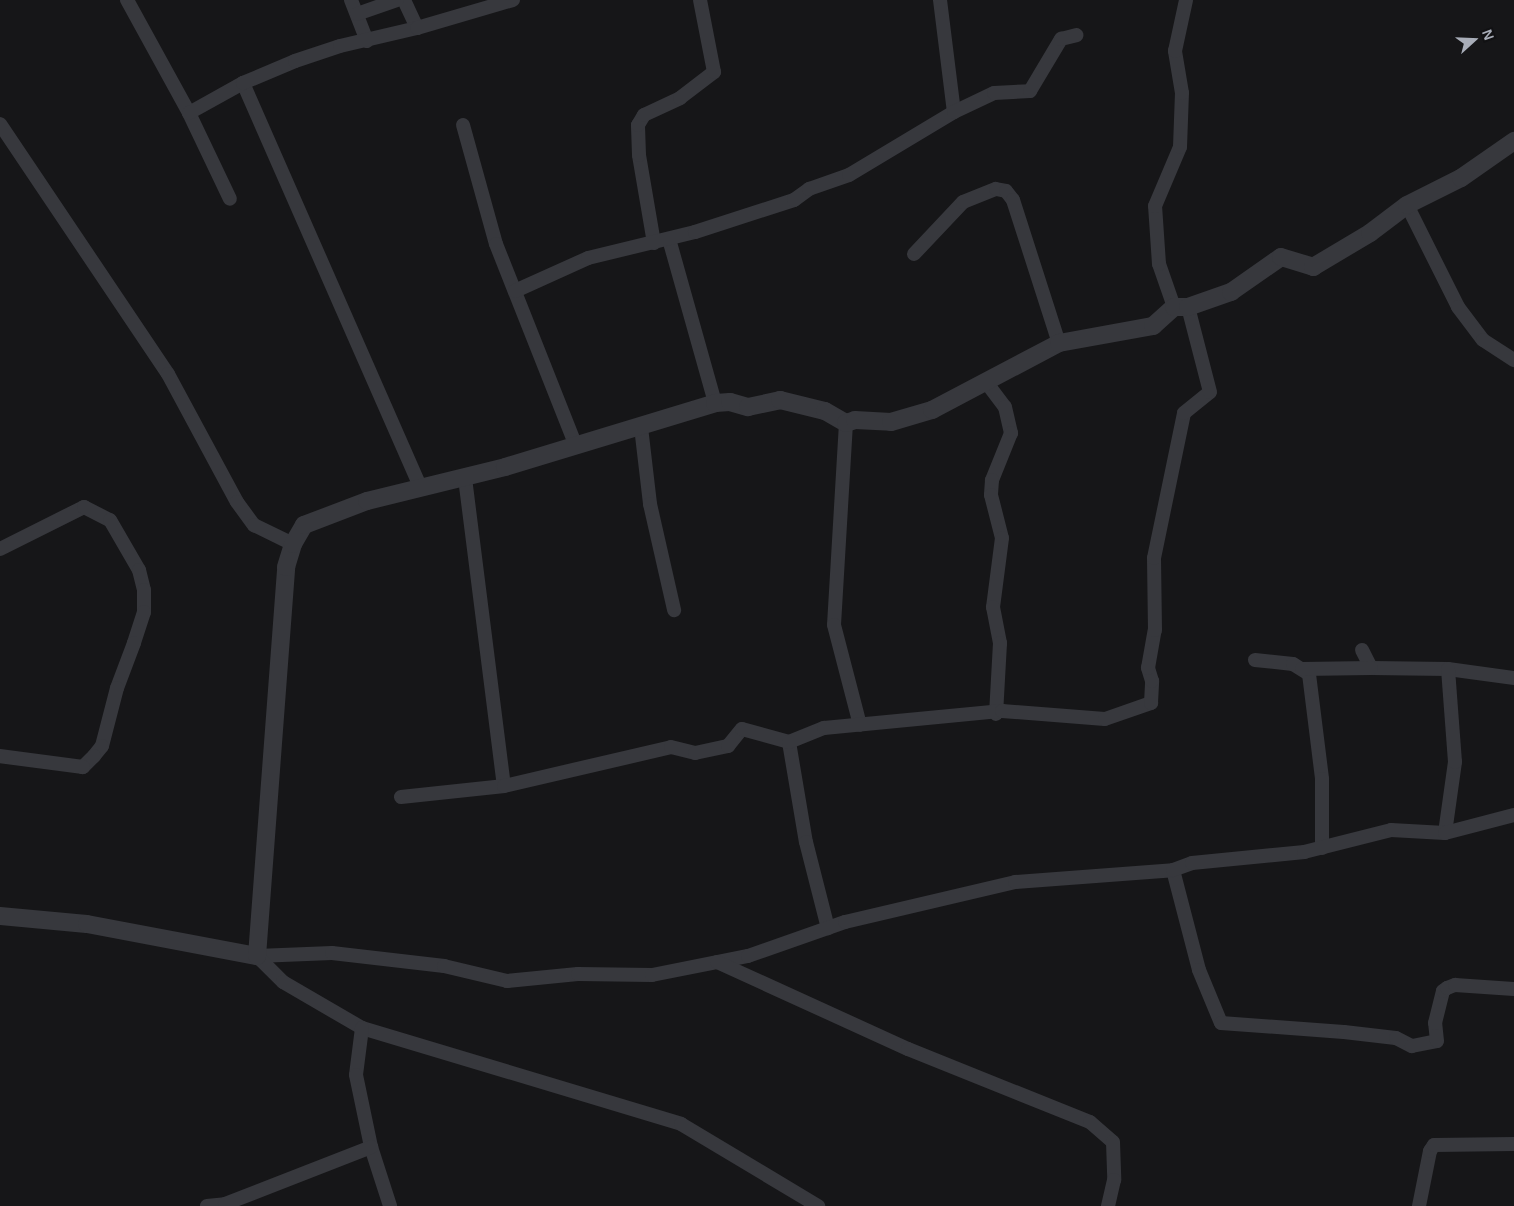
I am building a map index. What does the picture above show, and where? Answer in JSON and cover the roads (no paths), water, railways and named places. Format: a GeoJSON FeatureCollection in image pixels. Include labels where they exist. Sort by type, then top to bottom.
{"type":"FeatureCollection","features":[{"type":"Feature","properties":{"kind":"street"},"geometry":{"type":"LineString","coordinates":[[127,0],[189,113],[230,199]]}},
{"type":"Feature","properties":{"kind":"street"},"geometry":{"type":"LineString","coordinates":[[352,0],[367,40]]}},
{"type":"Feature","properties":{"kind":"street"},"geometry":{"type":"LineString","coordinates":[[357,14],[397,0]]}},
{"type":"Feature","properties":{"kind":"street"},"geometry":{"type":"LineString","coordinates":[[404,0],[417,28]]}},
{"type":"Feature","properties":{"kind":"street"},"geometry":{"type":"LineString","coordinates":[[189,113],[243,83],[340,46],[417,28],[513,0]]}},
{"type":"Feature","properties":{"kind":"street"},"geometry":{"type":"LineString","coordinates":[[654,243],[637,130],[644,115],[680,98],[714,72],[700,0]]}},
{"type":"Feature","properties":{"kind":"street"},"geometry":{"type":"LineString","coordinates":[[940,0],[954,112]]}},
{"type":"Feature","properties":{"kind":"street"},"geometry":{"type":"LineString","coordinates":[[401,797],[504,786],[671,747],[695,753],[711,750],[728,746],[742,729],[790,742],[824,728],[996,714],[1105,719],[1138,710],[1151,703],[1152,681],[1148,668],[1155,630],[1154,558],[1184,413],[1210,392],[1181,307],[1159,264],[1156,206],[1180,146],[1182,93],[1175,51],[1186,0]]}},
{"type":"Feature","properties":{"kind":"street"},"geometry":{"type":"LineString","coordinates":[[515,291],[588,258],[669,240],[794,200],[809,189],[849,175],[884,156],[954,112],[994,93],[1030,91],[1061,39],[1077,35]]}},
{"type":"Feature","properties":{"kind":"street"},"geometry":{"type":"LineString","coordinates":[[243,83],[421,490]]}},
{"type":"Feature","properties":{"kind":"street"},"geometry":{"type":"LineString","coordinates":[[0,124],[168,374],[237,502],[254,525],[293,544]]}},
{"type":"Feature","properties":{"kind":"street"},"geometry":{"type":"LineString","coordinates":[[463,125],[496,244],[576,446]]}},
{"type":"Feature","properties":{"kind":"street"},"geometry":{"type":"LineString","coordinates":[[818,1206],[681,1124],[362,1028],[283,982],[257,956],[286,567],[293,544],[304,525],[367,501],[421,490],[465,478],[641,427],[715,403],[730,402],[748,407],[780,400],[825,411],[846,423],[855,420],[900,420],[932,410],[1059,343],[1153,326],[1181,307],[1232,292],[1281,257],[1313,267],[1370,233],[1407,205],[1461,178],[1514,141]]}},
{"type":"Feature","properties":{"kind":"street"},"geometry":{"type":"LineString","coordinates":[[914,254],[964,202],[996,189],[1006,191],[1013,200],[1059,343]]}},
{"type":"Feature","properties":{"kind":"street"},"geometry":{"type":"LineString","coordinates":[[1407,205],[1458,306],[1483,340],[1514,360]]}},
{"type":"Feature","properties":{"kind":"street"},"geometry":{"type":"LineString","coordinates":[[669,240],[715,403]]}},
{"type":"Feature","properties":{"kind":"street"},"geometry":{"type":"LineString","coordinates":[[986,382],[1005,406],[1011,433],[992,480],[991,495],[1002,538],[993,607],[1000,643],[996,714]]}},
{"type":"Feature","properties":{"kind":"street"},"geometry":{"type":"LineString","coordinates":[[846,423],[834,625],[860,725]]}},
{"type":"Feature","properties":{"kind":"street"},"geometry":{"type":"LineString","coordinates":[[641,427],[650,504],[674,610]]}},
{"type":"Feature","properties":{"kind":"street"},"geometry":{"type":"LineString","coordinates":[[465,478],[504,786]]}},
{"type":"Feature","properties":{"kind":"street"},"geometry":{"type":"LineString","coordinates":[[0,549],[84,507],[110,520],[139,570],[144,590],[144,612],[117,688],[102,746],[94,756],[83,766],[0,756]]}},
{"type":"Feature","properties":{"kind":"street"},"geometry":{"type":"LineString","coordinates":[[1362,650],[1372,668]]}},
{"type":"Feature","properties":{"kind":"street"},"geometry":{"type":"LineString","coordinates":[[1255,660],[1293,664],[1309,674],[1313,688],[1322,779],[1322,848]]}},
{"type":"Feature","properties":{"kind":"street"},"geometry":{"type":"LineString","coordinates":[[1302,669],[1448,669],[1514,678]]}},
{"type":"Feature","properties":{"kind":"street"},"geometry":{"type":"LineString","coordinates":[[1445,833],[1455,762],[1448,669]]}},
{"type":"Feature","properties":{"kind":"street"},"geometry":{"type":"LineString","coordinates":[[790,742],[806,842],[828,928]]}},
{"type":"Feature","properties":{"kind":"street"},"geometry":{"type":"LineString","coordinates":[[0,916],[87,924],[257,956],[341,954],[444,966],[507,981],[578,974],[652,975],[748,956],[828,928],[1015,882],[1173,870],[1192,863],[1322,848],[1391,830],[1445,833],[1514,815]]}},
{"type":"Feature","properties":{"kind":"street"},"geometry":{"type":"LineString","coordinates":[[1173,870],[1199,970],[1221,1023],[1396,1038],[1412,1046],[1437,1042],[1435,1023],[1443,991],[1447,988],[1455,985],[1514,989]]}},
{"type":"Feature","properties":{"kind":"street"},"geometry":{"type":"LineString","coordinates":[[716,962],[908,1049],[1090,1122],[1112,1142],[1114,1180],[1108,1206]]}},
{"type":"Feature","properties":{"kind":"street"},"geometry":{"type":"LineString","coordinates":[[362,1028],[356,1075],[371,1147],[390,1206]]}},
{"type":"Feature","properties":{"kind":"street"},"geometry":{"type":"LineString","coordinates":[[1419,1206],[1430,1151],[1434,1145],[1514,1144]]}},
{"type":"Feature","properties":{"kind":"street"},"geometry":{"type":"LineString","coordinates":[[207,1206],[226,1205],[371,1147]]}}]}
